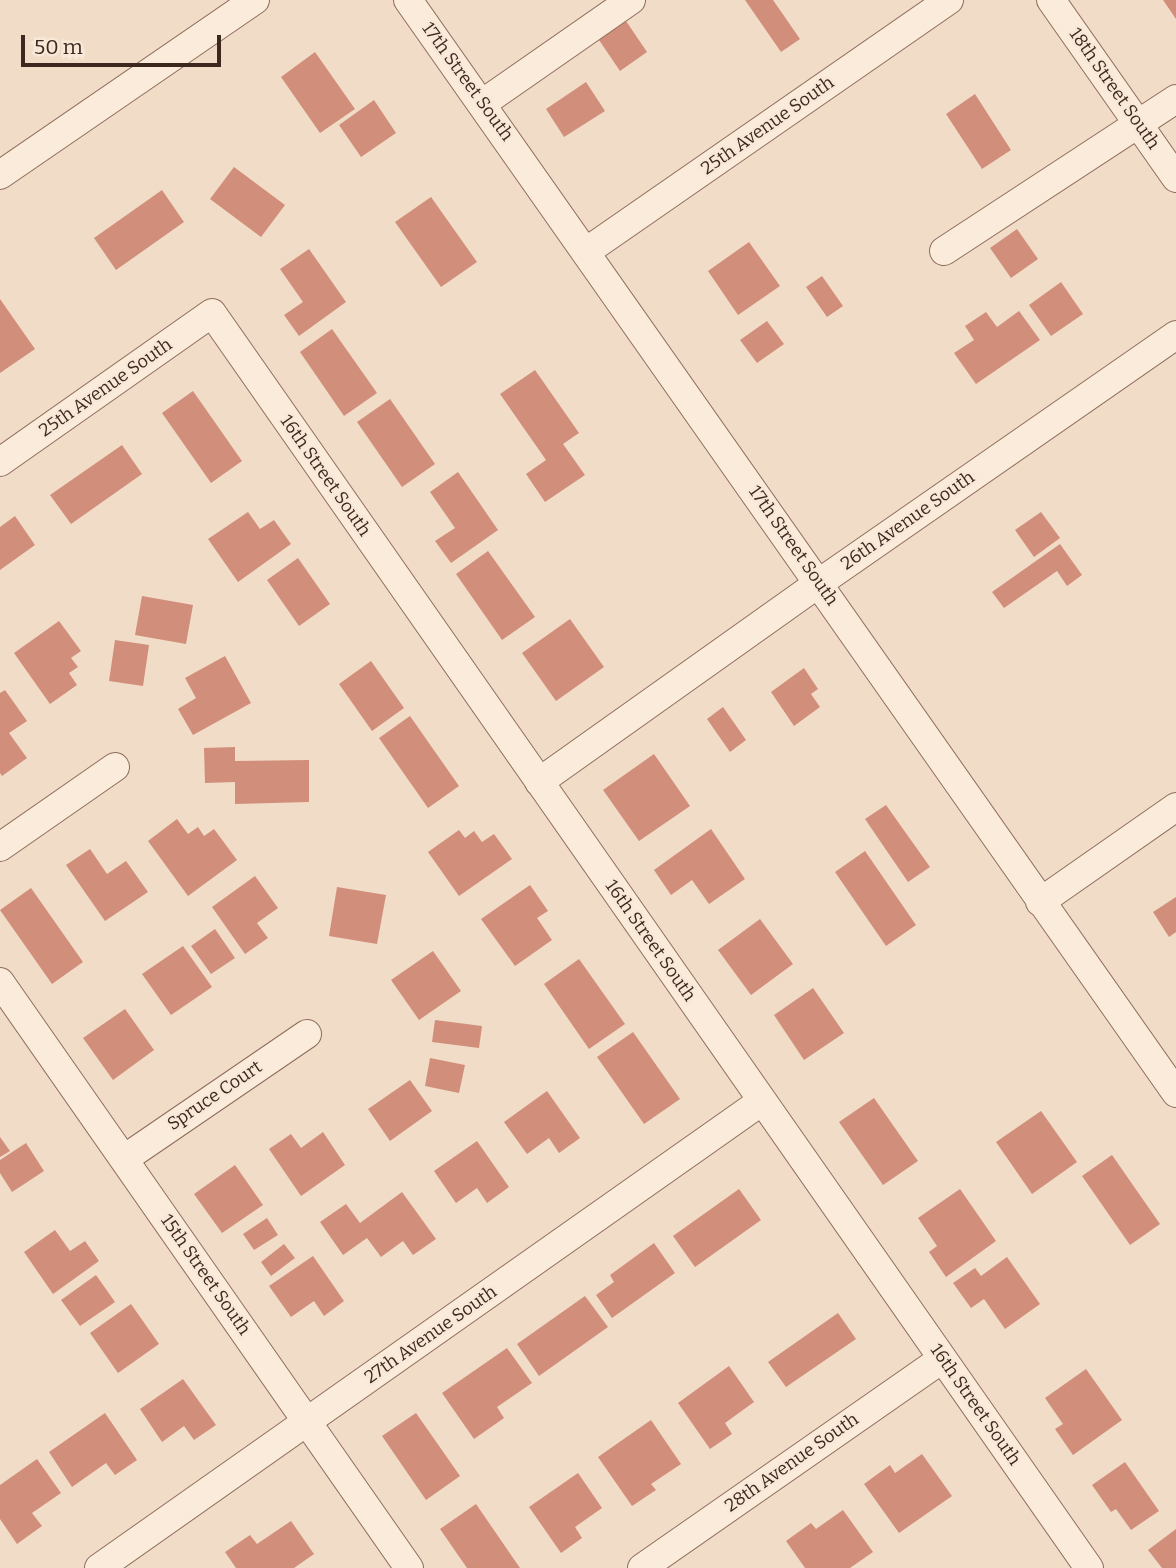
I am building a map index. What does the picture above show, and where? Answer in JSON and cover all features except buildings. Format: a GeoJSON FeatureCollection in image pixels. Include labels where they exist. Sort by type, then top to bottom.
{"type":"FeatureCollection","features":[{"type":"Feature","properties":{"kind":"street"},"geometry":{"type":"LineString","coordinates":[[0,175],[255,0]]}},
{"type":"Feature","properties":{"kind":"street","name":"17th Street South"},"geometry":{"type":"LineString","coordinates":[[408,0],[587,251],[1176,1093]]}},
{"type":"Feature","properties":{"kind":"street"},"geometry":{"type":"LineString","coordinates":[[483,103],[631,0]]}},
{"type":"Feature","properties":{"kind":"street","name":"25th Avenue South"},"geometry":{"type":"LineString","coordinates":[[587,251],[949,0]]}},
{"type":"Feature","properties":{"kind":"street","name":"18th Street South"},"geometry":{"type":"LineString","coordinates":[[1051,0],[1176,178]]}},
{"type":"Feature","properties":{"kind":"street"},"geometry":{"type":"LineString","coordinates":[[944,251],[1176,99]]}},
{"type":"Feature","properties":{"kind":"street","name":"25th Avenue South"},"geometry":{"type":"LineString","coordinates":[[0,462],[212,313]]}},
{"type":"Feature","properties":{"kind":"street","name":"16th Street South"},"geometry":{"type":"LineString","coordinates":[[212,313],[1089,1568]]}},
{"type":"Feature","properties":{"kind":"street","name":"26th Avenue South"},"geometry":{"type":"LineString","coordinates":[[539,782],[1176,335]]}},
{"type":"Feature","properties":{"kind":"street"},"geometry":{"type":"LineString","coordinates":[[0,847],[115,767]]}},
{"type":"Feature","properties":{"kind":"street"},"geometry":{"type":"LineString","coordinates":[[1040,902],[1176,807]]}},
{"type":"Feature","properties":{"kind":"street","name":"15th Street South"},"geometry":{"type":"LineString","coordinates":[[0,982],[409,1568]]}},
{"type":"Feature","properties":{"kind":"street","name":"Spruce Court"},"geometry":{"type":"LineString","coordinates":[[124,1159],[307,1034]]}},
{"type":"Feature","properties":{"kind":"street","name":"27th Avenue South"},"geometry":{"type":"LineString","coordinates":[[99,1568],[762,1101]]}},
{"type":"Feature","properties":{"kind":"street","name":"28th Avenue South"},"geometry":{"type":"LineString","coordinates":[[642,1568],[942,1359]]}}]}
